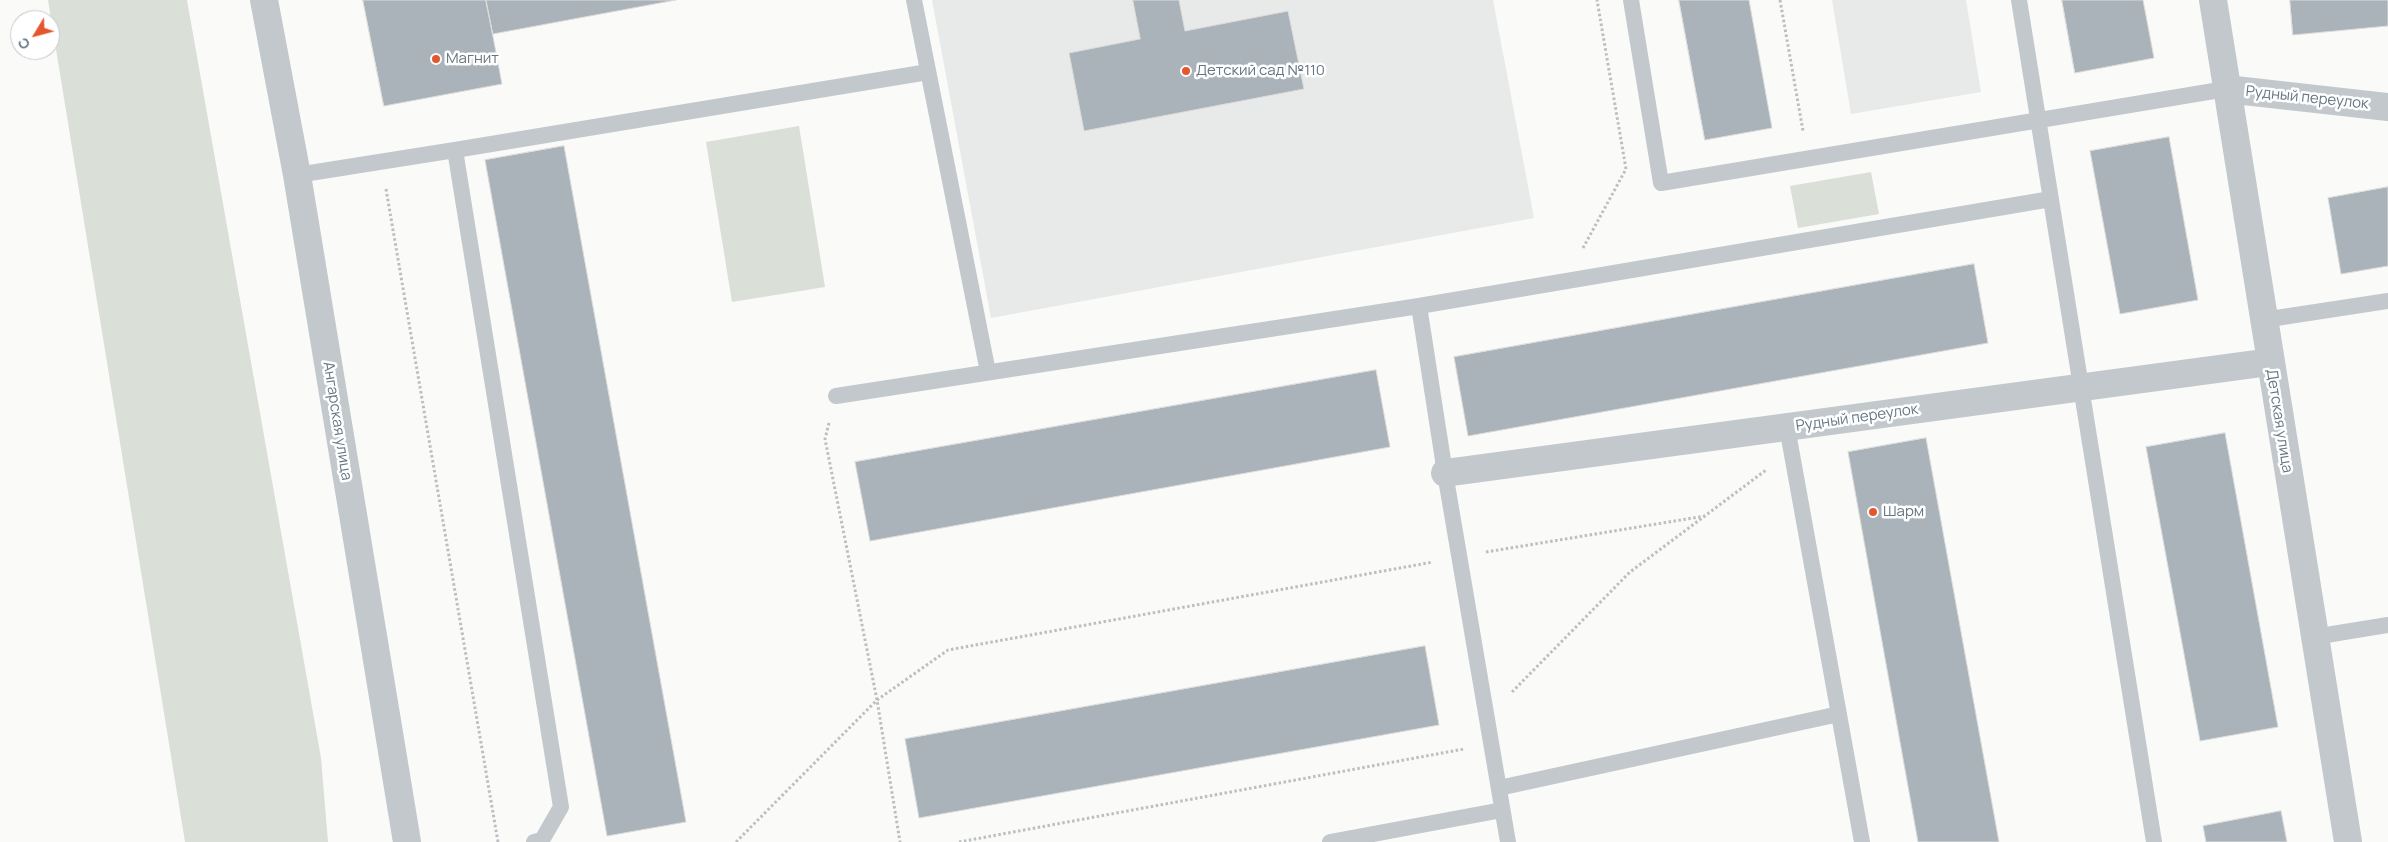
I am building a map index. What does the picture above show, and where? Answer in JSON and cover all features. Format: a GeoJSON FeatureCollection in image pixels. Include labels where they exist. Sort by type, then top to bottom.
{"type":"FeatureCollection","features":[{"type":"Feature","properties":{"kind":"street","name":"Ангарская улица"},"geometry":{"type":"LineString","coordinates":[[264,0],[297,175],[407,842]]}},
{"type":"Feature","properties":{"kind":"street","name":"Детская улица"},"geometry":{"type":"LineString","coordinates":[[2213,0],[2348,842]]}},
{"type":"Feature","properties":{"kind":"street","name":"Рудный переулок"},"geometry":{"type":"LineString","coordinates":[[2226,89],[2388,107]]}},
{"type":"Feature","properties":{"kind":"street","name":"Рудный переулок"},"geometry":{"type":"LineString","coordinates":[[1445,473],[1790,439],[2081,388],[2270,362]]}},
{"type":"Feature","properties":{"kind":"lane"},"geometry":{"type":"LineString","coordinates":[[914,0],[988,372]]}},
{"type":"Feature","properties":{"kind":"lane"},"geometry":{"type":"LineString","coordinates":[[1630,0],[1661,183],[2226,89]]}},
{"type":"Feature","properties":{"kind":"lane"},"geometry":{"type":"LineString","coordinates":[[2019,0],[2154,842]]}},
{"type":"Feature","properties":{"kind":"lane"},"geometry":{"type":"LineString","coordinates":[[297,175],[928,72]]}},
{"type":"Feature","properties":{"kind":"lane"},"geometry":{"type":"LineString","coordinates":[[454,150],[562,807],[542,840],[534,842]]}},
{"type":"Feature","properties":{"kind":"lane"},"geometry":{"type":"LineString","coordinates":[[836,396],[1419,306],[2051,199]]}},
{"type":"Feature","properties":{"kind":"lane"},"geometry":{"type":"LineString","coordinates":[[2263,320],[2388,301]]}},
{"type":"Feature","properties":{"kind":"lane"},"geometry":{"type":"LineString","coordinates":[[1419,306],[1445,473],[1508,842]]}},
{"type":"Feature","properties":{"kind":"lane"},"geometry":{"type":"LineString","coordinates":[[1790,439],[1862,842]]}},
{"type":"Feature","properties":{"kind":"lane"},"geometry":{"type":"LineString","coordinates":[[2314,637],[2388,625]]}},
{"type":"Feature","properties":{"kind":"lane"},"geometry":{"type":"LineString","coordinates":[[1499,788],[1840,714]]}},
{"type":"Feature","properties":{"kind":"lane"},"geometry":{"type":"LineString","coordinates":[[1330,842],[1502,810]]}},
{"type":"Feature","properties":{"kind":"path"},"geometry":{"type":"LineString","coordinates":[[1565,281],[1626,169],[1597,0]]}},
{"type":"Feature","properties":{"kind":"path"},"geometry":{"type":"LineString","coordinates":[[1780,0],[1808,159]]}},
{"type":"Feature","properties":{"kind":"path"},"geometry":{"type":"LineString","coordinates":[[381,162],[498,842]]}},
{"type":"Feature","properties":{"kind":"path"},"geometry":{"type":"LineString","coordinates":[[836,396],[825,439],[877,700],[900,842]]}},
{"type":"Feature","properties":{"kind":"path"},"geometry":{"type":"LineString","coordinates":[[1487,718],[1630,572],[1705,516],[1790,439]]}},
{"type":"Feature","properties":{"kind":"path"},"geometry":{"type":"LineString","coordinates":[[736,842],[877,700],[948,650],[1460,557],[1705,516]]}},
{"type":"Feature","properties":{"kind":"path"},"geometry":{"type":"LineString","coordinates":[[959,842],[1491,744]]}},
{"type":"Feature","properties":{"kind":"shaded area"},"geometry":{"type":"Polygon","coordinates":[[[48,0],[187,0],[321,758],[328,842],[185,842],[58,60],[60,60],[60,10],[50,10],[48,0]]]}},
{"type":"Feature","properties":{"kind":"shaded area"},"geometry":{"type":"Polygon","coordinates":[[[932,0],[1493,0],[1534,218],[991,318],[932,0]]]}},
{"type":"Feature","properties":{"kind":"shaded area"},"geometry":{"type":"Polygon","coordinates":[[[1832,0],[1966,0],[1981,92],[1851,114],[1832,0]]]}},
{"type":"Feature","properties":{"kind":"shaded area"},"geometry":{"type":"Polygon","coordinates":[[[799,126],[825,287],[732,302],[706,142],[799,126]]]}},
{"type":"Feature","properties":{"kind":"shaded area"},"geometry":{"type":"Polygon","coordinates":[[[1871,172],[1879,214],[1798,228],[1790,186],[1871,172]]]}},
{"type":"Feature","properties":{"kind":"building","name":"Магнит"},"geometry":{"type":"Polygon","coordinates":[[[363,0],[486,0],[502,84],[384,106],[363,0]]]}},
{"type":"Feature","properties":{"kind":"building"},"geometry":{"type":"Polygon","coordinates":[[[486,0],[676,0],[493,34],[486,0]]]}},
{"type":"Feature","properties":{"kind":"building","name":"Детский сад №110"},"geometry":{"type":"Polygon","coordinates":[[[1133,0],[1179,0],[1185,31],[1288,11],[1304,89],[1084,131],[1069,53],[1140,39],[1133,0]]]}},
{"type":"Feature","properties":{"kind":"building"},"geometry":{"type":"Polygon","coordinates":[[[1679,0],[1749,0],[1772,128],[1705,140],[1679,0]]]}},
{"type":"Feature","properties":{"kind":"building"},"geometry":{"type":"Polygon","coordinates":[[[2062,0],[2143,0],[2154,58],[2075,73],[2062,0]]]}},
{"type":"Feature","properties":{"kind":"building"},"geometry":{"type":"Polygon","coordinates":[[[2290,0],[2388,0],[2388,26],[2293,35],[2290,0]]]}},
{"type":"Feature","properties":{"kind":"building"},"geometry":{"type":"Polygon","coordinates":[[[2169,137],[2198,300],[2120,314],[2090,151],[2169,137]]]}},
{"type":"Feature","properties":{"kind":"building"},"geometry":{"type":"Polygon","coordinates":[[[564,146],[686,822],[607,836],[485,160],[564,146]]]}},
{"type":"Feature","properties":{"kind":"building"},"geometry":{"type":"Polygon","coordinates":[[[2388,187],[2388,266],[2341,274],[2328,198],[2388,187]]]}},
{"type":"Feature","properties":{"kind":"building"},"geometry":{"type":"Polygon","coordinates":[[[1974,264],[1988,343],[1468,436],[1454,357],[1974,264]]]}},
{"type":"Feature","properties":{"kind":"building"},"geometry":{"type":"Polygon","coordinates":[[[1376,370],[1390,447],[870,541],[855,462],[1376,370]]]}},
{"type":"Feature","properties":{"kind":"building"},"geometry":{"type":"Polygon","coordinates":[[[2225,433],[2278,727],[2200,741],[2146,447],[2225,433]]]}},
{"type":"Feature","properties":{"kind":"building"},"geometry":{"type":"Polygon","coordinates":[[[1926,438],[1999,842],[1918,842],[1848,452],[1926,438]]]}},
{"type":"Feature","properties":{"kind":"building"},"geometry":{"type":"Polygon","coordinates":[[[1425,646],[1439,725],[919,818],[905,739],[1425,646]]]}},
{"type":"Feature","properties":{"kind":"building"},"geometry":{"type":"Polygon","coordinates":[[[2281,811],[2287,842],[2206,842],[2203,826],[2281,811]]]}},
{"type":"Feature","properties":{"kind":"place","name":"Магнит"},"geometry":{"type":"Point","coordinates":[436,59]}},
{"type":"Feature","properties":{"kind":"place","name":"Детский сад №110"},"geometry":{"type":"Point","coordinates":[1186,71]}},
{"type":"Feature","properties":{"kind":"place","name":"Шарм"},"geometry":{"type":"Point","coordinates":[1873,512]}}]}
